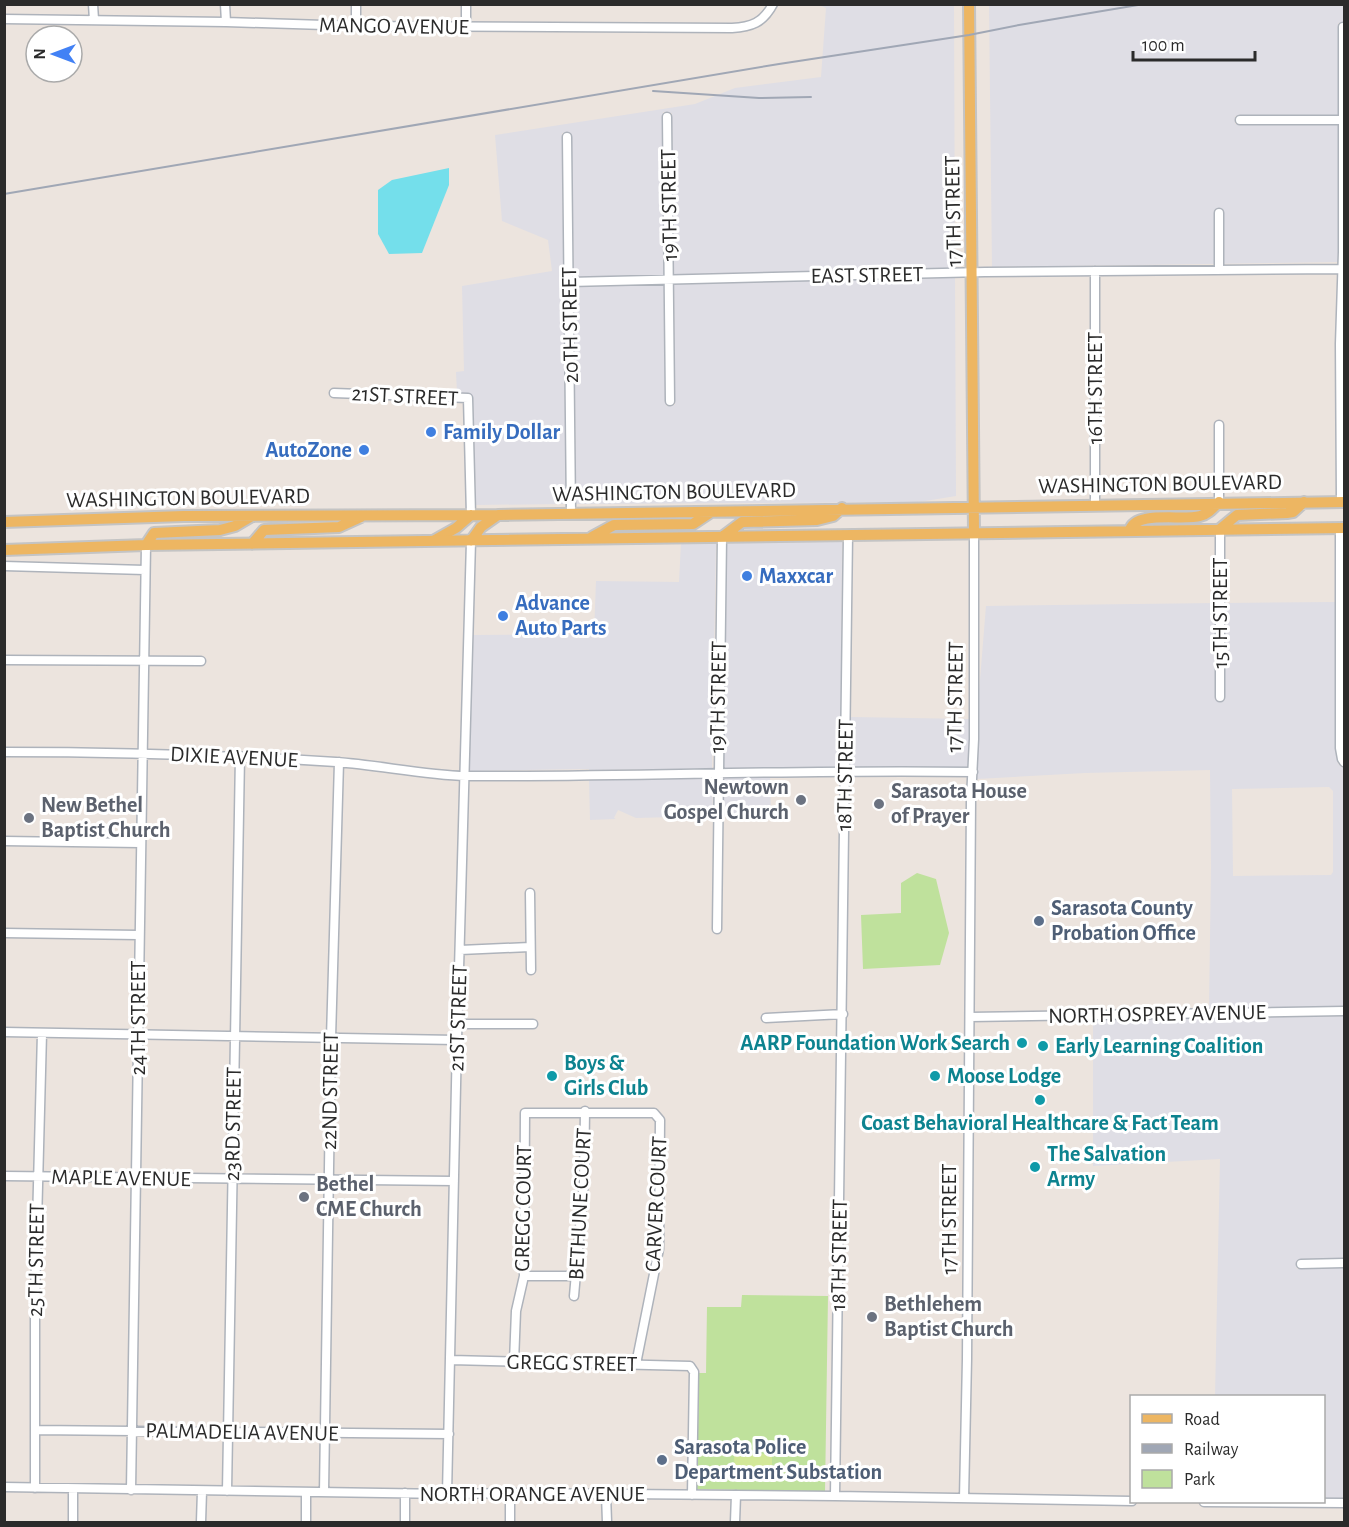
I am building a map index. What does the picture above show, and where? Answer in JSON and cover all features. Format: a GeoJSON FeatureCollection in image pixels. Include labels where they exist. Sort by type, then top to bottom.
{"type":"FeatureCollection","features":[{"type":"Feature","properties":{"kind":"main road","name":"17TH STREET"},"geometry":{"type":"LineString","coordinates":[[969,4],[974,533]]}},
{"type":"Feature","properties":{"kind":"main road"},"geometry":{"type":"LineString","coordinates":[[1130,530],[1132,524],[1137,520],[1198,517],[1210,511],[1219,502]]}},
{"type":"Feature","properties":{"kind":"main road"},"geometry":{"type":"LineString","coordinates":[[1220,529],[1237,515],[1293,512],[1304,502]]}},
{"type":"Feature","properties":{"kind":"main road","name":"WASHINGTON BOULEVARD"},"geometry":{"type":"LineString","coordinates":[[4,522],[173,516],[364,516],[1343,502]]}},
{"type":"Feature","properties":{"kind":"main road"},"geometry":{"type":"LineString","coordinates":[[722,537],[742,522],[817,520],[833,516],[842,508]]}},
{"type":"Feature","properties":{"kind":"main road"},"geometry":{"type":"LineString","coordinates":[[589,539],[614,525],[693,524],[713,511]]}},
{"type":"Feature","properties":{"kind":"main road"},"geometry":{"type":"LineString","coordinates":[[433,541],[456,528],[471,514]]}},
{"type":"Feature","properties":{"kind":"main road"},"geometry":{"type":"LineString","coordinates":[[471,541],[481,527],[498,514]]}},
{"type":"Feature","properties":{"kind":"main road"},"geometry":{"type":"LineString","coordinates":[[146,545],[154,533],[220,530],[235,526],[252,516]]}},
{"type":"Feature","properties":{"kind":"main road"},"geometry":{"type":"LineString","coordinates":[[252,544],[264,530],[339,527],[364,516]]}},
{"type":"Feature","properties":{"kind":"main road","name":"WASHINGTON BOULEVARD"},"geometry":{"type":"LineString","coordinates":[[4,550],[146,545],[1342,528]]}},
{"type":"Feature","properties":{"kind":"street"},"geometry":{"type":"LineString","coordinates":[[93,4],[94,20]]}},
{"type":"Feature","properties":{"kind":"street"},"geometry":{"type":"LineString","coordinates":[[225,4],[225,22]]}},
{"type":"Feature","properties":{"kind":"street"},"geometry":{"type":"LineString","coordinates":[[356,4],[356,26]]}},
{"type":"Feature","properties":{"kind":"street"},"geometry":{"type":"LineString","coordinates":[[466,4],[466,27]]}},
{"type":"Feature","properties":{"kind":"street","name":"MANGO AVENUE"},"geometry":{"type":"LineString","coordinates":[[4,19],[356,26],[732,28],[749,27],[760,21],[773,4]]}},
{"type":"Feature","properties":{"kind":"street"},"geometry":{"type":"LineString","coordinates":[[1343,27],[1344,269],[1340,344],[1343,502]]}},
{"type":"Feature","properties":{"kind":"street","name":"19TH STREET"},"geometry":{"type":"LineString","coordinates":[[667,117],[670,402]]}},
{"type":"Feature","properties":{"kind":"street"},"geometry":{"type":"LineString","coordinates":[[1240,120],[1343,120]]}},
{"type":"Feature","properties":{"kind":"street","name":"20TH STREET"},"geometry":{"type":"LineString","coordinates":[[567,137],[572,513]]}},
{"type":"Feature","properties":{"kind":"street"},"geometry":{"type":"LineString","coordinates":[[1219,213],[1219,269]]}},
{"type":"Feature","properties":{"kind":"street","name":"EAST STREET"},"geometry":{"type":"LineString","coordinates":[[569,282],[973,272],[1344,269]]}},
{"type":"Feature","properties":{"kind":"street","name":"16TH STREET"},"geometry":{"type":"LineString","coordinates":[[1095,271],[1095,504]]}},
{"type":"Feature","properties":{"kind":"street","name":"21ST STREET"},"geometry":{"type":"LineString","coordinates":[[334,393],[468,398],[471,514]]}},
{"type":"Feature","properties":{"kind":"street"},"geometry":{"type":"LineString","coordinates":[[1219,425],[1219,502]]}},
{"type":"Feature","properties":{"kind":"street"},"geometry":{"type":"LineString","coordinates":[[1342,528],[1340,748],[1344,762]]}},
{"type":"Feature","properties":{"kind":"street","name":"15TH STREET"},"geometry":{"type":"LineString","coordinates":[[1220,529],[1220,696]]}},
{"type":"Feature","properties":{"kind":"street","name":"17TH STREET"},"geometry":{"type":"LineString","coordinates":[[964,1498],[968,1348],[974,533]]}},
{"type":"Feature","properties":{"kind":"street","name":"18TH STREET"},"geometry":{"type":"LineString","coordinates":[[835,1496],[848,535]]}},
{"type":"Feature","properties":{"kind":"street","name":"19TH STREET"},"geometry":{"type":"LineString","coordinates":[[717,929],[717,774],[722,537]]}},
{"type":"Feature","properties":{"kind":"street","name":"21ST STREET"},"geometry":{"type":"LineString","coordinates":[[447,1494],[471,541]]}},
{"type":"Feature","properties":{"kind":"street","name":"24TH STREET"},"geometry":{"type":"LineString","coordinates":[[131,1490],[139,1034],[138,935],[146,545]]}},
{"type":"Feature","properties":{"kind":"street"},"geometry":{"type":"LineString","coordinates":[[4,566],[145,570]]}},
{"type":"Feature","properties":{"kind":"street"},"geometry":{"type":"LineString","coordinates":[[4,660],[201,661]]}},
{"type":"Feature","properties":{"kind":"street","name":"DIXIE AVENUE"},"geometry":{"type":"LineString","coordinates":[[4,752],[240,756],[339,762],[464,776],[845,771],[973,772]]}},
{"type":"Feature","properties":{"kind":"street","name":"23RD STREET"},"geometry":{"type":"LineString","coordinates":[[227,1491],[240,756]]}},
{"type":"Feature","properties":{"kind":"street","name":"22ND STREET"},"geometry":{"type":"LineString","coordinates":[[324,1492],[331,1038],[339,762]]}},
{"type":"Feature","properties":{"kind":"street"},"geometry":{"type":"LineString","coordinates":[[4,841],[140,843]]}},
{"type":"Feature","properties":{"kind":"street"},"geometry":{"type":"LineString","coordinates":[[530,893],[531,970]]}},
{"type":"Feature","properties":{"kind":"street"},"geometry":{"type":"LineString","coordinates":[[4,933],[138,935]]}},
{"type":"Feature","properties":{"kind":"street"},"geometry":{"type":"LineString","coordinates":[[460,950],[530,947]]}},
{"type":"Feature","properties":{"kind":"street","name":"NORTH OSPREY AVENUE"},"geometry":{"type":"LineString","coordinates":[[970,1017],[1344,1011]]}},
{"type":"Feature","properties":{"kind":"street"},"geometry":{"type":"LineString","coordinates":[[766,1018],[843,1014]]}},
{"type":"Feature","properties":{"kind":"street"},"geometry":{"type":"LineString","coordinates":[[458,1024],[533,1024]]}},
{"type":"Feature","properties":{"kind":"street"},"geometry":{"type":"LineString","coordinates":[[4,1032],[457,1040]]}},
{"type":"Feature","properties":{"kind":"street","name":"25TH STREET"},"geometry":{"type":"LineString","coordinates":[[35,1488],[42,1033]]}},
{"type":"Feature","properties":{"kind":"street","name":"CARVER COURT"},"geometry":{"type":"LineString","coordinates":[[585,1111],[657,1115],[660,1120],[658,1249],[636,1364]]}},
{"type":"Feature","properties":{"kind":"street","name":"GREGG COURT"},"geometry":{"type":"LineString","coordinates":[[514,1362],[516,1311],[524,1276],[525,1113],[585,1111]]}},
{"type":"Feature","properties":{"kind":"street","name":"BETHUNE COURT"},"geometry":{"type":"LineString","coordinates":[[574,1296],[584,1181],[585,1111]]}},
{"type":"Feature","properties":{"kind":"street","name":"MAPLE AVENUE"},"geometry":{"type":"LineString","coordinates":[[4,1176],[454,1181]]}},
{"type":"Feature","properties":{"kind":"street"},"geometry":{"type":"LineString","coordinates":[[1301,1264],[1344,1263]]}},
{"type":"Feature","properties":{"kind":"street"},"geometry":{"type":"LineString","coordinates":[[524,1276],[577,1276]]}},
{"type":"Feature","properties":{"kind":"street","name":"GREGG STREET"},"geometry":{"type":"LineString","coordinates":[[451,1360],[686,1365],[692,1368],[694,1372],[692,1495]]}},
{"type":"Feature","properties":{"kind":"street","name":"PALMADELIA AVENUE"},"geometry":{"type":"LineString","coordinates":[[35,1430],[449,1434]]}},
{"type":"Feature","properties":{"kind":"street","name":"NORTH ORANGE AVENUE"},"geometry":{"type":"LineString","coordinates":[[4,1487],[447,1494],[1130,1500]]}},
{"type":"Feature","properties":{"kind":"street"},"geometry":{"type":"LineString","coordinates":[[73,1489],[73,1522]]}},
{"type":"Feature","properties":{"kind":"street"},"geometry":{"type":"LineString","coordinates":[[201,1522],[202,1491]]}},
{"type":"Feature","properties":{"kind":"street"},"geometry":{"type":"LineString","coordinates":[[306,1492],[306,1522]]}},
{"type":"Feature","properties":{"kind":"street"},"geometry":{"type":"LineString","coordinates":[[405,1493],[405,1522]]}},
{"type":"Feature","properties":{"kind":"street"},"geometry":{"type":"LineString","coordinates":[[510,1493],[510,1522]]}},
{"type":"Feature","properties":{"kind":"street"},"geometry":{"type":"LineString","coordinates":[[606,1494],[607,1522]]}},
{"type":"Feature","properties":{"kind":"street"},"geometry":{"type":"LineString","coordinates":[[735,1522],[736,1495]]}},
{"type":"Feature","properties":{"kind":"street"},"geometry":{"type":"LineString","coordinates":[[1325,1503],[1344,1503]]}},
{"type":"Feature","properties":{"kind":"shaded area"},"geometry":{"type":"Polygon","coordinates":[[[819,5],[954,5],[955,268],[674,275],[672,113],[663,112],[665,275],[574,278],[571,133],[562,133],[566,504],[476,505],[473,398],[468,393],[457,393],[456,372],[464,371],[462,286],[552,271],[548,240],[502,221],[495,135],[695,104],[735,88],[821,77],[826,8],[819,5]]]}},
{"type":"Feature","properties":{"kind":"shaded area"},"geometry":{"type":"Polygon","coordinates":[[[989,5],[1344,5],[1344,23],[1338,23],[1338,116],[1235,116],[1235,124],[1338,124],[1338,262],[992,267],[989,5]]]}},
{"type":"Feature","properties":{"kind":"shaded area"},"geometry":{"type":"Polygon","coordinates":[[[955,277],[956,496],[919,502],[576,504],[574,286],[665,284],[666,406],[675,405],[674,284],[955,277]]]}},
{"type":"Feature","properties":{"kind":"shaded area"},"geometry":{"type":"Polygon","coordinates":[[[842,541],[841,767],[722,769],[726,543],[842,541]]]}},
{"type":"Feature","properties":{"kind":"shaded area"},"geometry":{"type":"Polygon","coordinates":[[[681,543],[716,543],[712,769],[469,771],[473,635],[594,634],[596,581],[679,582],[681,543]]]}},
{"type":"Feature","properties":{"kind":"shaded area"},"geometry":{"type":"Polygon","coordinates":[[[1335,602],[1335,748],[1338,764],[1344,767],[1344,1007],[1209,1009],[1210,770],[1085,773],[977,779],[979,692],[986,606],[1215,603],[1215,700],[1224,701],[1225,603],[1335,602]],[[1329,787],[1232,789],[1233,876],[1331,875],[1333,872],[1333,791],[1329,787]]]}},
{"type":"Feature","properties":{"kind":"shaded area"},"geometry":{"type":"Polygon","coordinates":[[[851,717],[970,719],[968,768],[850,767],[851,717]]]}},
{"type":"Feature","properties":{"kind":"shaded area"},"geometry":{"type":"Polygon","coordinates":[[[770,776],[771,814],[723,816],[722,778],[770,776]]]}},
{"type":"Feature","properties":{"kind":"shaded area"},"geometry":{"type":"Polygon","coordinates":[[[712,778],[713,816],[636,818],[618,810],[614,818],[616,819],[590,820],[589,779],[712,778]]]}},
{"type":"Feature","properties":{"kind":"shaded area"},"geometry":{"type":"Polygon","coordinates":[[[1344,1016],[1344,1258],[1296,1261],[1297,1269],[1344,1267],[1344,1499],[1325,1499],[1325,1395],[1215,1395],[1220,1159],[1093,1166],[1093,1019],[1344,1016]]]}},
{"type":"Feature","properties":{"kind":"green space"},"geometry":{"type":"Polygon","coordinates":[[[917,873],[936,879],[949,933],[940,965],[863,969],[861,915],[901,913],[901,883],[917,873]]]}},
{"type":"Feature","properties":{"kind":"green space"},"geometry":{"type":"Polygon","coordinates":[[[742,1295],[828,1296],[825,1492],[697,1489],[699,1373],[706,1373],[707,1307],[741,1307],[742,1295]]]}},
{"type":"Feature","properties":{"kind":"green space"},"geometry":{"type":"Polygon","coordinates":[[[734,1454],[772,1454],[772,1476],[735,1476],[734,1454]]]}},
{"type":"Feature","properties":{"kind":"water"},"geometry":{"type":"Polygon","coordinates":[[[449,168],[449,185],[422,253],[389,254],[378,234],[378,190],[392,180],[449,168]]]}},
{"type":"Feature","properties":{"kind":"railway"},"geometry":{"type":"LineString","coordinates":[[4,194],[779,64],[969,35],[1144,4]]}},
{"type":"Feature","properties":{"kind":"railway"},"geometry":{"type":"LineString","coordinates":[[653,91],[759,98],[811,97]]}},
{"type":"Feature","properties":{"kind":"place","name":"Family Dollar"},"geometry":{"type":"Point","coordinates":[431,432]}},
{"type":"Feature","properties":{"kind":"place","name":"AutoZone"},"geometry":{"type":"Point","coordinates":[364,450]}},
{"type":"Feature","properties":{"kind":"place","name":"Maxxcar"},"geometry":{"type":"Point","coordinates":[747,576]}},
{"type":"Feature","properties":{"kind":"place","name":"Advance Auto Parts"},"geometry":{"type":"Point","coordinates":[503,616]}},
{"type":"Feature","properties":{"kind":"place","name":"Newtown Gospel Church"},"geometry":{"type":"Point","coordinates":[801,800]}},
{"type":"Feature","properties":{"kind":"place","name":"Sarasota House of Prayer"},"geometry":{"type":"Point","coordinates":[879,804]}},
{"type":"Feature","properties":{"kind":"place","name":"New Bethel Baptist Church"},"geometry":{"type":"Point","coordinates":[29,818]}},
{"type":"Feature","properties":{"kind":"place","name":"Sarasota County Probation Office"},"geometry":{"type":"Point","coordinates":[1039,921]}},
{"type":"Feature","properties":{"kind":"place","name":"AARP Foundation Work Search"},"geometry":{"type":"Point","coordinates":[1022,1043]}},
{"type":"Feature","properties":{"kind":"place","name":"Early Learning Coalition"},"geometry":{"type":"Point","coordinates":[1043,1046]}},
{"type":"Feature","properties":{"kind":"place","name":"Boys & Girls Club"},"geometry":{"type":"Point","coordinates":[552,1076]}},
{"type":"Feature","properties":{"kind":"place","name":"Moose Lodge"},"geometry":{"type":"Point","coordinates":[935,1076]}},
{"type":"Feature","properties":{"kind":"place","name":"Coast Behavioral Healthcare & Fact Team"},"geometry":{"type":"Point","coordinates":[1040,1100]}},
{"type":"Feature","properties":{"kind":"place","name":"The Salvation Army"},"geometry":{"type":"Point","coordinates":[1035,1167]}},
{"type":"Feature","properties":{"kind":"place","name":"Bethel CME Church"},"geometry":{"type":"Point","coordinates":[304,1197]}},
{"type":"Feature","properties":{"kind":"place","name":"Bethlehem Baptist Church"},"geometry":{"type":"Point","coordinates":[872,1317]}},
{"type":"Feature","properties":{"kind":"place","name":"Sarasota Police Department Substation"},"geometry":{"type":"Point","coordinates":[662,1460]}}]}
